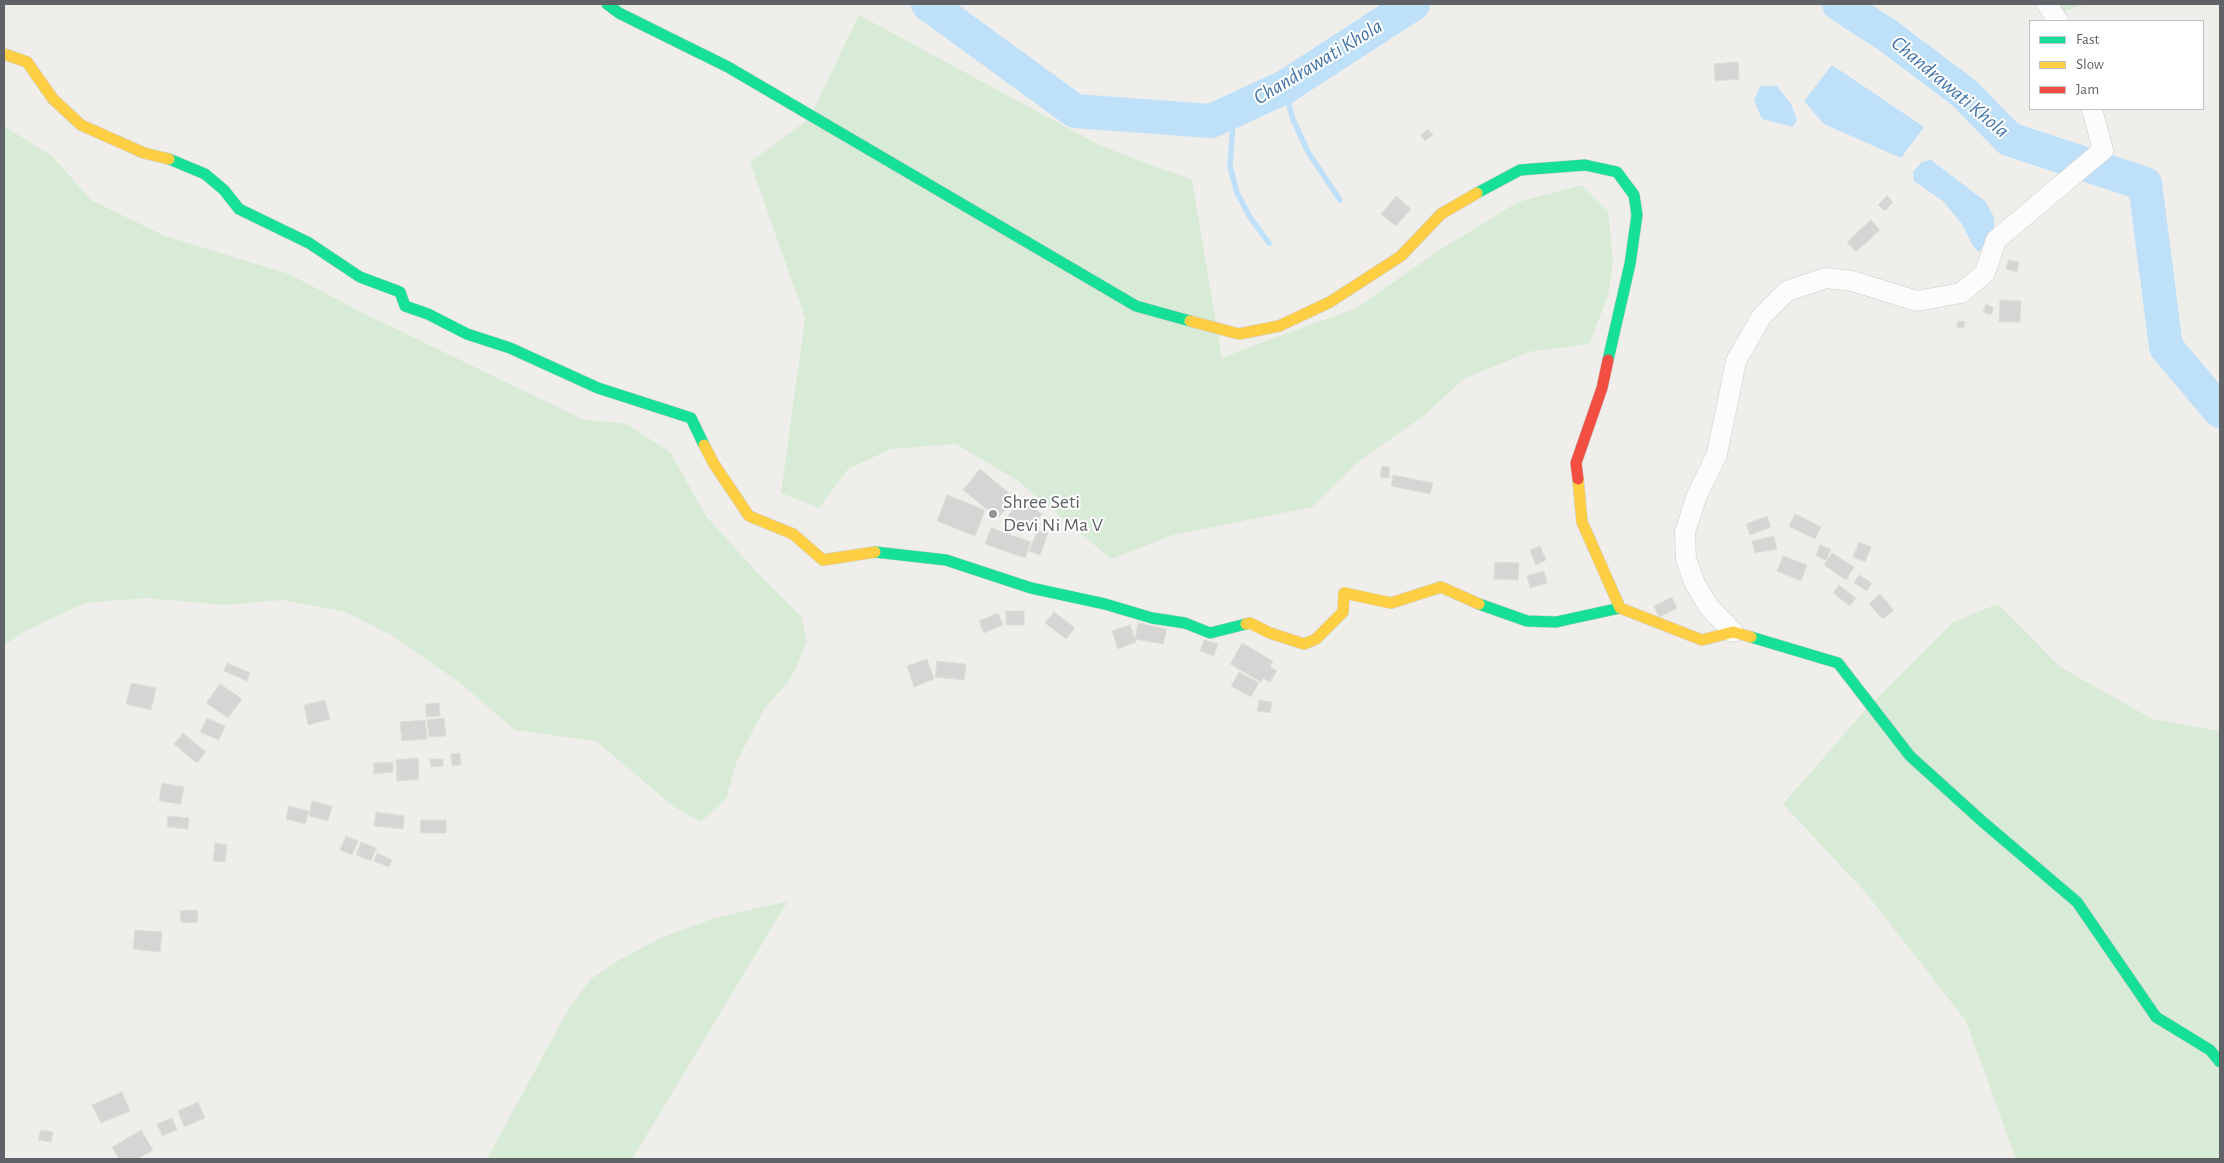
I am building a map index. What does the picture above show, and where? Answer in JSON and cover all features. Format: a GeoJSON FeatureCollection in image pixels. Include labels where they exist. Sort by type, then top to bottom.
{"type":"FeatureCollection","features":[{"type":"Feature","properties":{"kind":"street"},"geometry":{"type":"LineString","coordinates":[[607,4],[619,13],[728,67],[1136,306],[1239,334],[1278,326],[1330,302],[1401,256],[1441,214],[1488,186],[1520,170],[1585,165],[1617,172],[1634,195],[1638,215],[1630,264],[1602,388],[1576,463],[1582,522],[1620,608]]}},
{"type":"Feature","properties":{"kind":"street"},"geometry":{"type":"LineString","coordinates":[[2047,4],[2057,20]]}},
{"type":"Feature","properties":{"kind":"street"},"geometry":{"type":"LineString","coordinates":[[4,54],[27,62],[53,99],[81,125],[137,150],[174,160],[205,174],[224,190],[238,209],[309,242],[360,277],[400,292],[405,306],[428,314],[468,334],[510,348],[598,388],[691,418],[714,464],[750,516],[793,534],[823,560],[879,551],[946,560],[1031,588],[1105,604],[1152,618],[1185,623],[1210,632],[1250,623],[1270,633],[1304,644],[1316,639],[1344,612],[1344,593],[1391,603],[1440,587],[1488,608],[1527,621],[1556,622],[1620,608],[1702,640],[1733,632]]}},
{"type":"Feature","properties":{"kind":"street"},"geometry":{"type":"LineString","coordinates":[[2092,110],[2103,150],[1996,240],[1985,274],[1961,293],[1917,301],[1852,281],[1826,278],[1787,290],[1762,316],[1736,361],[1718,454],[1697,495],[1685,532],[1686,559],[1695,584],[1709,607],[1733,632],[1838,663],[1910,756],[1983,822],[2077,902],[2122,970],[2156,1016],[2210,1050],[2220,1062]]}},
{"type":"Feature","properties":{"kind":"green space"},"geometry":{"type":"Polygon","coordinates":[[[2058,4],[2085,4],[2062,12],[2058,4]]]}},
{"type":"Feature","properties":{"kind":"green space"},"geometry":{"type":"Polygon","coordinates":[[[859,15],[1101,146],[1192,180],[1222,358],[1355,309],[1438,251],[1518,202],[1582,185],[1608,211],[1613,262],[1608,296],[1589,344],[1528,352],[1464,379],[1423,416],[1358,462],[1312,507],[1173,535],[1111,559],[1017,480],[956,444],[891,449],[848,469],[819,508],[781,493],[805,318],[750,162],[809,119],[859,15]]]}},
{"type":"Feature","properties":{"kind":"green space"},"geometry":{"type":"Polygon","coordinates":[[[4,126],[53,157],[91,200],[165,236],[289,274],[359,311],[584,420],[625,423],[670,452],[706,516],[754,569],[801,616],[807,642],[791,678],[764,709],[736,763],[726,799],[701,822],[674,807],[596,741],[515,730],[459,682],[391,635],[346,612],[282,600],[224,605],[147,598],[84,603],[22,633],[4,646],[4,126]]]}},
{"type":"Feature","properties":{"kind":"green space"},"geometry":{"type":"Polygon","coordinates":[[[1998,604],[2060,667],[2152,719],[2220,731],[2220,1159],[2016,1159],[1966,1021],[1866,893],[1783,804],[1868,707],[1953,622],[1998,604]]]}},
{"type":"Feature","properties":{"kind":"green space"},"geometry":{"type":"Polygon","coordinates":[[[788,901],[632,1159],[487,1159],[569,1008],[591,979],[619,960],[661,938],[712,919],[788,901]]]}},
{"type":"Feature","properties":{"kind":"water"},"geometry":{"type":"Polygon","coordinates":[[[1832,65],[1924,127],[1901,158],[1824,124],[1804,101],[1832,65]]]}},
{"type":"Feature","properties":{"kind":"water"},"geometry":{"type":"Polygon","coordinates":[[[1760,86],[1777,86],[1791,104],[1797,120],[1793,127],[1762,119],[1754,101],[1760,86]]]}},
{"type":"Feature","properties":{"kind":"water"},"geometry":{"type":"Polygon","coordinates":[[[1931,160],[1985,201],[1994,217],[1994,233],[1979,252],[1973,246],[1962,224],[1943,201],[1914,181],[1913,172],[1922,162],[1931,160]]]}},
{"type":"Feature","properties":{"kind":"building"},"geometry":{"type":"Polygon","coordinates":[[[1738,62],[1739,79],[1715,81],[1714,64],[1738,62]]]}},
{"type":"Feature","properties":{"kind":"building"},"geometry":{"type":"Polygon","coordinates":[[[1428,129],[1433,135],[1425,141],[1421,135],[1428,129]]]}},
{"type":"Feature","properties":{"kind":"building"},"geometry":{"type":"Polygon","coordinates":[[[1396,196],[1411,209],[1396,226],[1381,214],[1396,196]]]}},
{"type":"Feature","properties":{"kind":"building"},"geometry":{"type":"Polygon","coordinates":[[[1887,196],[1893,202],[1885,211],[1878,205],[1887,196]]]}},
{"type":"Feature","properties":{"kind":"building"},"geometry":{"type":"Polygon","coordinates":[[[1871,220],[1880,230],[1856,252],[1847,242],[1871,220]]]}},
{"type":"Feature","properties":{"kind":"building"},"geometry":{"type":"Polygon","coordinates":[[[2008,260],[2019,262],[2017,272],[2006,269],[2008,260]]]}},
{"type":"Feature","properties":{"kind":"building"},"geometry":{"type":"Polygon","coordinates":[[[2000,300],[2021,301],[2020,322],[1999,322],[2000,300]]]}},
{"type":"Feature","properties":{"kind":"building"},"geometry":{"type":"Polygon","coordinates":[[[1986,304],[1994,308],[1991,315],[1983,312],[1986,304]]]}},
{"type":"Feature","properties":{"kind":"building"},"geometry":{"type":"Polygon","coordinates":[[[1958,321],[1965,322],[1964,328],[1957,327],[1958,321]]]}},
{"type":"Feature","properties":{"kind":"building"},"geometry":{"type":"Polygon","coordinates":[[[1382,466],[1390,467],[1389,478],[1380,477],[1382,466]]]}},
{"type":"Feature","properties":{"kind":"building"},"geometry":{"type":"Polygon","coordinates":[[[980,469],[1015,498],[998,518],[963,490],[980,469]]]}},
{"type":"Feature","properties":{"kind":"building"},"geometry":{"type":"Polygon","coordinates":[[[1393,475],[1433,483],[1430,494],[1391,486],[1393,475]]]}},
{"type":"Feature","properties":{"kind":"building"},"geometry":{"type":"Polygon","coordinates":[[[947,495],[985,510],[975,536],[937,521],[947,495]]]}},
{"type":"Feature","properties":{"kind":"building"},"geometry":{"type":"Polygon","coordinates":[[[1020,499],[1042,514],[1030,531],[1008,516],[1020,499]]]}},
{"type":"Feature","properties":{"kind":"building"},"geometry":{"type":"Polygon","coordinates":[[[1795,514],[1821,527],[1815,539],[1789,526],[1795,514]]]}},
{"type":"Feature","properties":{"kind":"building"},"geometry":{"type":"Polygon","coordinates":[[[1767,516],[1771,527],[1750,535],[1746,524],[1767,516]]]}},
{"type":"Feature","properties":{"kind":"building"},"geometry":{"type":"Polygon","coordinates":[[[991,528],[1031,542],[1025,558],[985,544],[991,528]]]}},
{"type":"Feature","properties":{"kind":"building"},"geometry":{"type":"Polygon","coordinates":[[[1038,530],[1048,533],[1040,555],[1029,551],[1038,530]]]}},
{"type":"Feature","properties":{"kind":"building"},"geometry":{"type":"Polygon","coordinates":[[[1774,536],[1777,549],[1755,553],[1752,541],[1774,536]]]}},
{"type":"Feature","properties":{"kind":"building"},"geometry":{"type":"Polygon","coordinates":[[[1859,542],[1871,547],[1865,562],[1853,557],[1859,542]]]}},
{"type":"Feature","properties":{"kind":"building"},"geometry":{"type":"Polygon","coordinates":[[[1820,545],[1831,549],[1826,560],[1816,556],[1820,545]]]}},
{"type":"Feature","properties":{"kind":"building"},"geometry":{"type":"Polygon","coordinates":[[[1540,546],[1546,560],[1536,565],[1530,550],[1540,546]]]}},
{"type":"Feature","properties":{"kind":"building"},"geometry":{"type":"Polygon","coordinates":[[[1832,553],[1854,567],[1846,580],[1824,565],[1832,553]]]}},
{"type":"Feature","properties":{"kind":"building"},"geometry":{"type":"Polygon","coordinates":[[[1783,556],[1807,565],[1801,581],[1777,571],[1783,556]]]}},
{"type":"Feature","properties":{"kind":"building"},"geometry":{"type":"Polygon","coordinates":[[[1495,562],[1519,563],[1518,580],[1494,579],[1495,562]]]}},
{"type":"Feature","properties":{"kind":"building"},"geometry":{"type":"Polygon","coordinates":[[[1544,571],[1547,583],[1530,588],[1527,576],[1544,571]]]}},
{"type":"Feature","properties":{"kind":"building"},"geometry":{"type":"Polygon","coordinates":[[[1859,575],[1872,583],[1867,591],[1854,583],[1859,575]]]}},
{"type":"Feature","properties":{"kind":"building"},"geometry":{"type":"Polygon","coordinates":[[[1839,585],[1856,598],[1850,606],[1833,593],[1839,585]]]}},
{"type":"Feature","properties":{"kind":"building"},"geometry":{"type":"Polygon","coordinates":[[[1880,594],[1894,610],[1883,619],[1869,604],[1880,594]]]}},
{"type":"Feature","properties":{"kind":"building"},"geometry":{"type":"Polygon","coordinates":[[[1672,597],[1677,608],[1659,617],[1654,606],[1672,597]]]}},
{"type":"Feature","properties":{"kind":"building"},"geometry":{"type":"Polygon","coordinates":[[[1006,611],[1024,611],[1024,625],[1006,625],[1006,611]]]}},
{"type":"Feature","properties":{"kind":"building"},"geometry":{"type":"Polygon","coordinates":[[[1054,612],[1075,628],[1066,639],[1045,623],[1054,612]]]}},
{"type":"Feature","properties":{"kind":"building"},"geometry":{"type":"Polygon","coordinates":[[[998,613],[1003,625],[984,633],[979,621],[998,613]]]}},
{"type":"Feature","properties":{"kind":"building"},"geometry":{"type":"Polygon","coordinates":[[[1138,623],[1167,629],[1163,644],[1135,639],[1138,623]]]}},
{"type":"Feature","properties":{"kind":"building"},"geometry":{"type":"Polygon","coordinates":[[[1130,625],[1136,642],[1118,649],[1112,631],[1130,625]]]}},
{"type":"Feature","properties":{"kind":"building"},"geometry":{"type":"Polygon","coordinates":[[[1204,640],[1218,644],[1214,656],[1200,651],[1204,640]]]}},
{"type":"Feature","properties":{"kind":"building"},"geometry":{"type":"Polygon","coordinates":[[[1242,643],[1273,661],[1270,667],[1277,671],[1270,682],[1263,678],[1261,682],[1230,664],[1242,643]]]}},
{"type":"Feature","properties":{"kind":"building"},"geometry":{"type":"Polygon","coordinates":[[[927,659],[934,679],[914,687],[907,666],[927,659]]]}},
{"type":"Feature","properties":{"kind":"building"},"geometry":{"type":"Polygon","coordinates":[[[937,661],[966,664],[964,680],[935,677],[937,661]]]}},
{"type":"Feature","properties":{"kind":"building"},"geometry":{"type":"Polygon","coordinates":[[[227,663],[250,673],[247,681],[224,671],[227,663]]]}},
{"type":"Feature","properties":{"kind":"building"},"geometry":{"type":"Polygon","coordinates":[[[1239,672],[1259,683],[1251,697],[1231,686],[1239,672]]]}},
{"type":"Feature","properties":{"kind":"building"},"geometry":{"type":"Polygon","coordinates":[[[131,683],[156,688],[151,710],[126,704],[131,683]]]}},
{"type":"Feature","properties":{"kind":"building"},"geometry":{"type":"Polygon","coordinates":[[[220,684],[242,699],[228,718],[206,703],[220,684]]]}},
{"type":"Feature","properties":{"kind":"building"},"geometry":{"type":"Polygon","coordinates":[[[325,700],[330,719],[308,725],[304,705],[325,700]]]}},
{"type":"Feature","properties":{"kind":"building"},"geometry":{"type":"Polygon","coordinates":[[[1259,700],[1272,702],[1270,713],[1257,711],[1259,700]]]}},
{"type":"Feature","properties":{"kind":"building"},"geometry":{"type":"Polygon","coordinates":[[[439,703],[440,716],[426,717],[426,704],[439,703]]]}},
{"type":"Feature","properties":{"kind":"building"},"geometry":{"type":"Polygon","coordinates":[[[207,718],[225,726],[219,740],[200,732],[207,718]]]}},
{"type":"Feature","properties":{"kind":"building"},"geometry":{"type":"Polygon","coordinates":[[[444,718],[446,736],[429,737],[427,720],[444,718]]]}},
{"type":"Feature","properties":{"kind":"building"},"geometry":{"type":"Polygon","coordinates":[[[425,720],[427,739],[402,741],[400,722],[425,720]]]}},
{"type":"Feature","properties":{"kind":"building"},"geometry":{"type":"Polygon","coordinates":[[[183,733],[206,752],[197,763],[174,744],[183,733]]]}},
{"type":"Feature","properties":{"kind":"building"},"geometry":{"type":"Polygon","coordinates":[[[460,753],[461,765],[452,766],[451,754],[460,753]]]}},
{"type":"Feature","properties":{"kind":"building"},"geometry":{"type":"Polygon","coordinates":[[[418,758],[419,779],[397,781],[396,760],[418,758]]]}},
{"type":"Feature","properties":{"kind":"building"},"geometry":{"type":"Polygon","coordinates":[[[430,759],[443,759],[443,766],[431,767],[430,759]]]}},
{"type":"Feature","properties":{"kind":"building"},"geometry":{"type":"Polygon","coordinates":[[[393,762],[393,772],[374,774],[374,763],[393,762]]]}},
{"type":"Feature","properties":{"kind":"building"},"geometry":{"type":"Polygon","coordinates":[[[162,783],[184,787],[181,804],[159,801],[162,783]]]}},
{"type":"Feature","properties":{"kind":"building"},"geometry":{"type":"Polygon","coordinates":[[[312,801],[332,806],[328,821],[309,816],[312,801]]]}},
{"type":"Feature","properties":{"kind":"building"},"geometry":{"type":"Polygon","coordinates":[[[289,806],[309,811],[305,824],[286,819],[289,806]]]}},
{"type":"Feature","properties":{"kind":"building"},"geometry":{"type":"Polygon","coordinates":[[[376,812],[404,816],[403,829],[374,826],[376,812]]]}},
{"type":"Feature","properties":{"kind":"building"},"geometry":{"type":"Polygon","coordinates":[[[168,816],[189,818],[188,829],[167,827],[168,816]]]}},
{"type":"Feature","properties":{"kind":"building"},"geometry":{"type":"Polygon","coordinates":[[[421,820],[446,820],[446,833],[420,833],[421,820]]]}},
{"type":"Feature","properties":{"kind":"building"},"geometry":{"type":"Polygon","coordinates":[[[346,836],[358,841],[352,855],[340,850],[346,836]]]}},
{"type":"Feature","properties":{"kind":"building"},"geometry":{"type":"Polygon","coordinates":[[[361,842],[376,848],[371,861],[356,855],[361,842]]]}},
{"type":"Feature","properties":{"kind":"building"},"geometry":{"type":"Polygon","coordinates":[[[215,843],[227,845],[225,862],[213,861],[215,843]]]}},
{"type":"Feature","properties":{"kind":"building"},"geometry":{"type":"Polygon","coordinates":[[[377,853],[392,860],[389,867],[374,861],[377,853]]]}},
{"type":"Feature","properties":{"kind":"building"},"geometry":{"type":"Polygon","coordinates":[[[197,910],[198,922],[181,923],[180,911],[197,910]]]}},
{"type":"Feature","properties":{"kind":"building"},"geometry":{"type":"Polygon","coordinates":[[[135,930],[162,932],[160,952],[133,949],[135,930]]]}},
{"type":"Feature","properties":{"kind":"building"},"geometry":{"type":"Polygon","coordinates":[[[122,1092],[130,1111],[101,1123],[92,1105],[122,1092]]]}},
{"type":"Feature","properties":{"kind":"building"},"geometry":{"type":"Polygon","coordinates":[[[198,1102],[205,1118],[184,1127],[178,1111],[198,1102]]]}},
{"type":"Feature","properties":{"kind":"building"},"geometry":{"type":"Polygon","coordinates":[[[172,1118],[177,1130],[162,1136],[157,1124],[172,1118]]]}},
{"type":"Feature","properties":{"kind":"building"},"geometry":{"type":"Polygon","coordinates":[[[41,1130],[53,1132],[51,1142],[38,1140],[41,1130]]]}},
{"type":"Feature","properties":{"kind":"building"},"geometry":{"type":"Polygon","coordinates":[[[141,1130],[153,1150],[137,1159],[119,1159],[112,1147],[141,1130]]]}},
{"type":"Feature","properties":{"kind":"waterway","name":"Chandrawati Khola"},"geometry":{"type":"LineString","coordinates":[[928,4],[1075,111],[1211,121],[1285,87],[1413,4]]}},
{"type":"Feature","properties":{"kind":"waterway","name":"Chandrawati Khola"},"geometry":{"type":"LineString","coordinates":[[1839,4],[1887,35],[1964,93],[2009,139],[2145,184],[2166,347],[2220,411]]}},
{"type":"Feature","properties":{"kind":"waterway"},"geometry":{"type":"LineString","coordinates":[[1285,87],[1292,117],[1308,152],[1340,200]]}},
{"type":"Feature","properties":{"kind":"waterway"},"geometry":{"type":"LineString","coordinates":[[1234,110],[1230,166],[1237,193],[1250,217],[1269,243]]}},
{"type":"Feature","properties":{"kind":"traffic: fast"},"geometry":{"type":"LineString","coordinates":[[607,4],[619,13],[728,67],[1136,306],[1190,321]]}},
{"type":"Feature","properties":{"kind":"traffic: fast"},"geometry":{"type":"LineString","coordinates":[[169,159],[205,174],[224,190],[239,209],[309,243],[360,277],[400,292],[405,306],[428,314],[467,334],[510,348],[598,388],[691,418],[704,445]]}},
{"type":"Feature","properties":{"kind":"traffic: fast"},"geometry":{"type":"LineString","coordinates":[[1477,193],[1520,170],[1585,165],[1617,172],[1634,195],[1637,215],[1630,264],[1608,360]]}},
{"type":"Feature","properties":{"kind":"traffic: fast"},"geometry":{"type":"LineString","coordinates":[[875,552],[946,560],[1031,588],[1105,604],[1152,618],[1185,623],[1210,633],[1246,624]]}},
{"type":"Feature","properties":{"kind":"traffic: fast"},"geometry":{"type":"LineString","coordinates":[[1479,604],[1527,621],[1556,622],[1620,608]]}},
{"type":"Feature","properties":{"kind":"traffic: fast"},"geometry":{"type":"LineString","coordinates":[[1751,637],[1838,663],[1910,756],[1983,822],[2077,902],[2156,1017],[2210,1050],[2220,1062]]}},
{"type":"Feature","properties":{"kind":"traffic: slow"},"geometry":{"type":"LineString","coordinates":[[4,54],[27,62],[53,99],[81,125],[144,153],[169,159]]}},
{"type":"Feature","properties":{"kind":"traffic: slow"},"geometry":{"type":"LineString","coordinates":[[1190,321],[1239,334],[1279,326],[1330,302],[1401,256],[1441,214],[1477,193]]}},
{"type":"Feature","properties":{"kind":"traffic: slow"},"geometry":{"type":"LineString","coordinates":[[704,445],[714,464],[749,516],[793,534],[823,560],[875,552]]}},
{"type":"Feature","properties":{"kind":"traffic: slow"},"geometry":{"type":"LineString","coordinates":[[1578,479],[1582,522],[1620,608],[1702,640],[1733,632],[1751,637]]}},
{"type":"Feature","properties":{"kind":"traffic: slow"},"geometry":{"type":"LineString","coordinates":[[1246,624],[1250,623],[1270,633],[1304,644],[1316,639],[1343,612],[1344,593],[1391,603],[1441,587],[1479,604]]}},
{"type":"Feature","properties":{"kind":"traffic: jam"},"geometry":{"type":"LineString","coordinates":[[1578,479],[1576,463],[1602,388],[1608,360]]}},
{"type":"Feature","properties":{"kind":"place","name":"Shree Seti Devi Ni Ma V"},"geometry":{"type":"Point","coordinates":[993,514]}}]}
